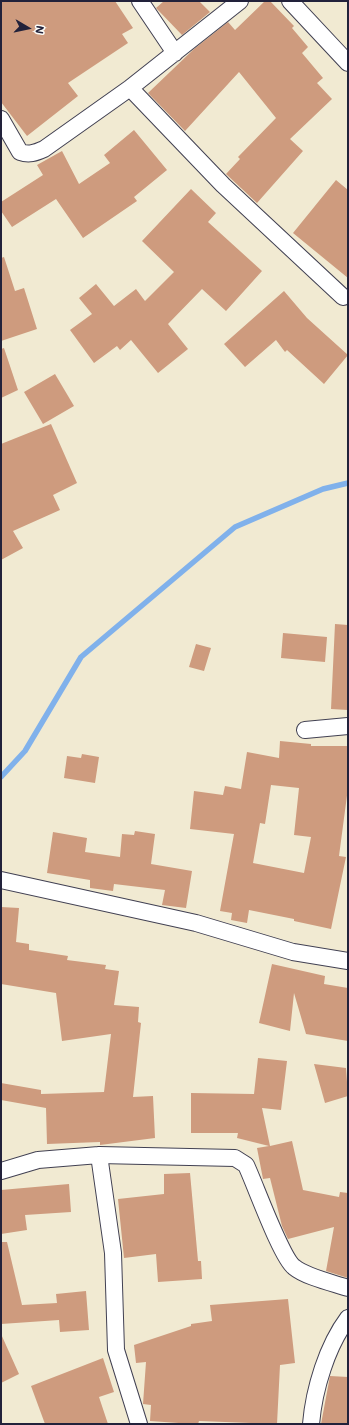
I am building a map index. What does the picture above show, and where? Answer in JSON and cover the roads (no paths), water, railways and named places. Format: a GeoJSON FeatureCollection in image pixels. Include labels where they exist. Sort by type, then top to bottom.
{"type":"FeatureCollection","features":[{"type":"Feature","properties":{"kind":"street"},"geometry":{"type":"LineString","coordinates":[[140,1],[175,53]]}},
{"type":"Feature","properties":{"kind":"street"},"geometry":{"type":"LineString","coordinates":[[1,120],[20,152],[25,154],[33,154],[44,150],[130,88],[240,1]]}},
{"type":"Feature","properties":{"kind":"street"},"geometry":{"type":"LineString","coordinates":[[290,1],[348,63]]}},
{"type":"Feature","properties":{"kind":"street"},"geometry":{"type":"LineString","coordinates":[[130,88],[223,185],[343,297]]}},
{"type":"Feature","properties":{"kind":"street"},"geometry":{"type":"LineString","coordinates":[[305,730],[348,726]]}},
{"type":"Feature","properties":{"kind":"street"},"geometry":{"type":"LineString","coordinates":[[1,880],[196,923],[293,952],[348,961]]}},
{"type":"Feature","properties":{"kind":"street"},"geometry":{"type":"LineString","coordinates":[[99,1155],[113,1253],[116,1350],[140,1424]]}},
{"type":"Feature","properties":{"kind":"street"},"geometry":{"type":"LineString","coordinates":[[1,1171],[38,1160],[99,1155],[235,1158],[246,1165],[282,1248],[294,1267],[316,1277],[348,1288]]}},
{"type":"Feature","properties":{"kind":"street"},"geometry":{"type":"LineString","coordinates":[[310,1424],[312,1405],[332,1345],[348,1318]]}},
{"type":"Feature","properties":{"kind":"waterway"},"geometry":{"type":"LineString","coordinates":[[1,777],[25,751],[81,657],[235,527],[323,489],[348,483]]}}]}
